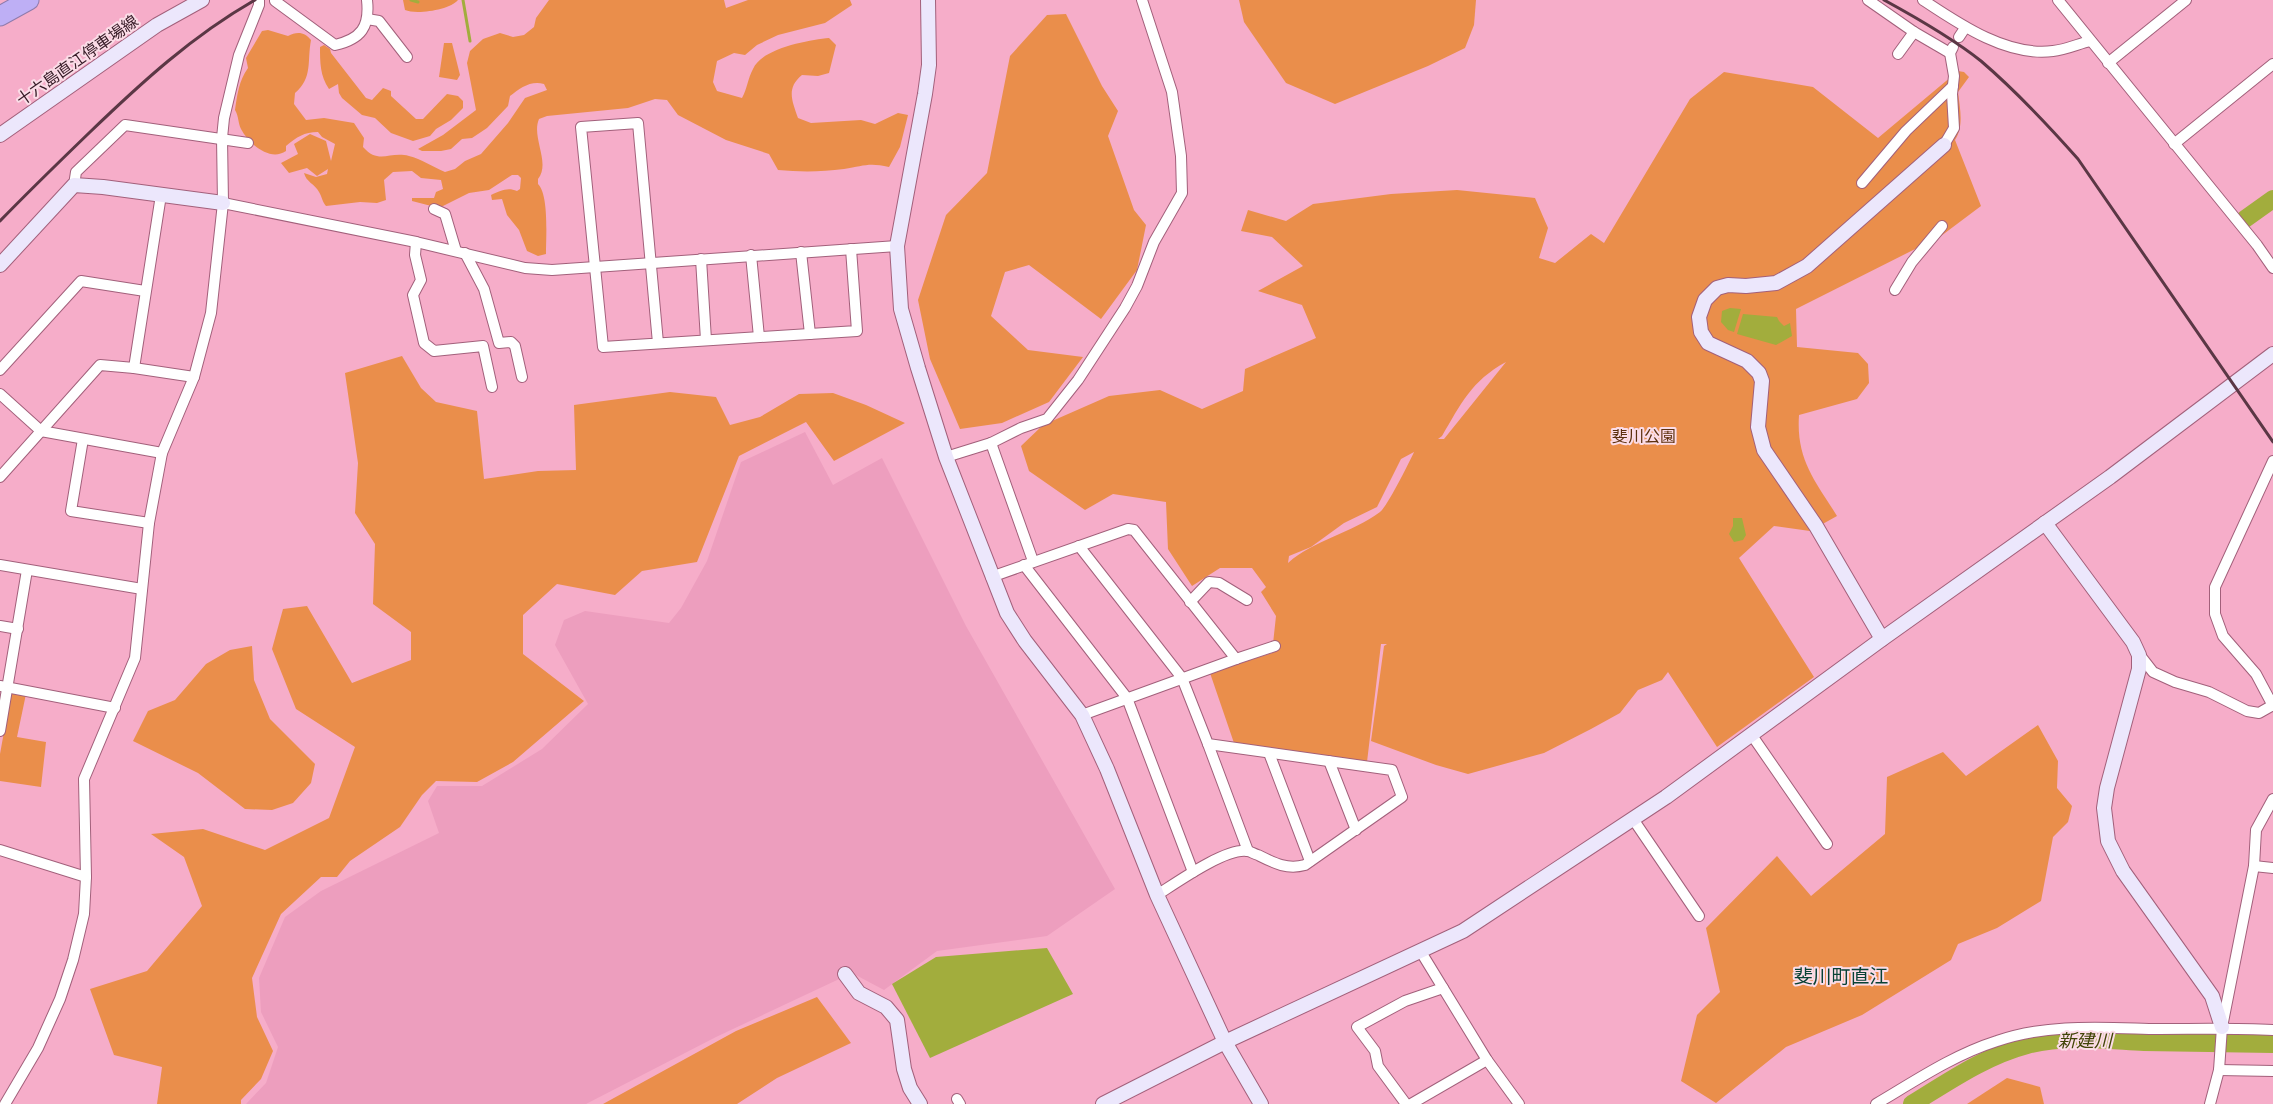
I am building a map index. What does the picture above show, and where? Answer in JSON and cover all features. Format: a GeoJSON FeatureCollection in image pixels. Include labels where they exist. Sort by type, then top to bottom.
{"type":"FeatureCollection","features":[{"type":"Feature","properties":{"kind":"highway"},"geometry":{"type":"LineString","coordinates":[[0,16],[29,0]]}},
{"type":"Feature","properties":{"kind":"street","name":"十六島直江停車場線"},"geometry":{"type":"LineString","coordinates":[[0,135],[157,25],[202,0]]}},
{"type":"Feature","properties":{"kind":"street"},"geometry":{"type":"LineString","coordinates":[[5,1104],[38,1048],[60,999],[73,960],[84,914],[86,877],[84,779],[135,658],[149,523],[162,453],[194,377],[211,313],[223,203],[222,138],[224,118],[239,55],[259,3],[276,1],[335,46],[346,43],[364,29],[367,19],[367,0]]}},
{"type":"Feature","properties":{"kind":"street"},"geometry":{"type":"LineString","coordinates":[[928,0],[929,65],[926,94],[897,246],[901,310],[946,457],[991,577],[1007,613],[1024,641],[1082,715],[1107,769],[1157,895],[1225,1042],[1261,1104]]}},
{"type":"Feature","properties":{"kind":"street"},"geometry":{"type":"LineString","coordinates":[[946,457],[991,443],[1047,418],[1078,380],[1125,308],[1137,286],[1154,242],[1182,193],[1182,156],[1172,92],[1142,0]]}},
{"type":"Feature","properties":{"kind":"street"},"geometry":{"type":"LineString","coordinates":[[1868,0],[1914,32],[1951,50],[1954,76],[1954,128],[1944,145],[1807,266],[1776,283],[1746,286],[1728,285],[1717,288],[1707,296],[1700,313],[1701,332],[1708,343],[1750,363],[1759,372],[1762,381],[1758,427],[1764,450],[1811,519],[1882,639]]}},
{"type":"Feature","properties":{"kind":"street"},"geometry":{"type":"LineString","coordinates":[[1923,0],[1962,32],[2022,50],[2053,51],[2090,41]]}},
{"type":"Feature","properties":{"kind":"street"},"geometry":{"type":"LineString","coordinates":[[2058,0],[2257,245],[2273,268]]}},
{"type":"Feature","properties":{"kind":"street"},"geometry":{"type":"LineString","coordinates":[[2108,63],[2186,0]]}},
{"type":"Feature","properties":{"kind":"street"},"geometry":{"type":"LineString","coordinates":[[367,19],[379,21],[407,57]]}},
{"type":"Feature","properties":{"kind":"street"},"geometry":{"type":"LineString","coordinates":[[1898,54],[1914,32]]}},
{"type":"Feature","properties":{"kind":"street"},"geometry":{"type":"LineString","coordinates":[[2174,144],[2273,64]]}},
{"type":"Feature","properties":{"kind":"street"},"geometry":{"type":"LineString","coordinates":[[1862,183],[1917,119],[1953,86]]}},
{"type":"Feature","properties":{"kind":"street"},"geometry":{"type":"LineString","coordinates":[[658,343],[638,123],[581,127],[603,347],[857,331],[851,249]]}},
{"type":"Feature","properties":{"kind":"street"},"geometry":{"type":"LineString","coordinates":[[0,264],[74,185],[76,172],[125,125],[222,138],[228,142],[248,143]]}},
{"type":"Feature","properties":{"kind":"street"},"geometry":{"type":"LineString","coordinates":[[74,185],[223,203],[416,242],[457,247],[525,268],[552,270],[897,246]]}},
{"type":"Feature","properties":{"kind":"street"},"geometry":{"type":"LineString","coordinates":[[134,368],[161,195]]}},
{"type":"Feature","properties":{"kind":"street"},"geometry":{"type":"LineString","coordinates":[[434,209],[445,214],[457,247],[484,289],[499,343]]}},
{"type":"Feature","properties":{"kind":"street"},"geometry":{"type":"LineString","coordinates":[[1895,290],[1912,262],[1942,226]]}},
{"type":"Feature","properties":{"kind":"street"},"geometry":{"type":"LineString","coordinates":[[416,242],[415,255],[421,280],[412,295],[424,343],[434,351],[511,342],[515,346],[522,377]]}},
{"type":"Feature","properties":{"kind":"street"},"geometry":{"type":"LineString","coordinates":[[801,252],[810,334]]}},
{"type":"Feature","properties":{"kind":"street"},"geometry":{"type":"LineString","coordinates":[[751,255],[759,337]]}},
{"type":"Feature","properties":{"kind":"street"},"geometry":{"type":"LineString","coordinates":[[701,259],[706,340]]}},
{"type":"Feature","properties":{"kind":"street"},"geometry":{"type":"LineString","coordinates":[[0,370],[81,281],[145,291]]}},
{"type":"Feature","properties":{"kind":"street"},"geometry":{"type":"LineString","coordinates":[[482,346],[492,388]]}},
{"type":"Feature","properties":{"kind":"street"},"geometry":{"type":"LineString","coordinates":[[1103,1104],[1225,1042],[1463,931],[1633,820],[1882,639],[2045,524],[2273,354]]}},
{"type":"Feature","properties":{"kind":"street"},"geometry":{"type":"LineString","coordinates":[[0,477],[100,365],[194,377]]}},
{"type":"Feature","properties":{"kind":"street"},"geometry":{"type":"LineString","coordinates":[[0,394],[41,431],[162,453]]}},
{"type":"Feature","properties":{"kind":"street"},"geometry":{"type":"LineString","coordinates":[[83,439],[71,511],[149,523]]}},
{"type":"Feature","properties":{"kind":"street"},"geometry":{"type":"LineString","coordinates":[[991,443],[1028,563],[1127,698],[1194,872]]}},
{"type":"Feature","properties":{"kind":"street"},"geometry":{"type":"LineString","coordinates":[[2045,524],[2154,672],[2175,682],[2209,692],[2247,711],[2259,713],[2273,706],[2256,674],[2223,636],[2216,614],[2215,587],[2273,461]]}},
{"type":"Feature","properties":{"kind":"street"},"geometry":{"type":"LineString","coordinates":[[991,577],[1128,529],[1134,530],[1236,660]]}},
{"type":"Feature","properties":{"kind":"street"},"geometry":{"type":"LineString","coordinates":[[1079,546],[1182,678],[1248,851]]}},
{"type":"Feature","properties":{"kind":"street"},"geometry":{"type":"LineString","coordinates":[[0,565],[142,589]]}},
{"type":"Feature","properties":{"kind":"street"},"geometry":{"type":"LineString","coordinates":[[0,732],[4,686],[18,629],[27,570]]}},
{"type":"Feature","properties":{"kind":"street"},"geometry":{"type":"LineString","coordinates":[[1190,602],[1209,582],[1219,583],[1247,600]]}},
{"type":"Feature","properties":{"kind":"street"},"geometry":{"type":"LineString","coordinates":[[0,626],[18,629]]}},
{"type":"Feature","properties":{"kind":"street"},"geometry":{"type":"LineString","coordinates":[[1082,715],[1275,646]]}},
{"type":"Feature","properties":{"kind":"street"},"geometry":{"type":"LineString","coordinates":[[2139,654],[2139,669],[2107,788],[2104,808],[2108,841],[2123,871],[2212,996],[2222,1030]]}},
{"type":"Feature","properties":{"kind":"street"},"geometry":{"type":"LineString","coordinates":[[4,686],[115,708]]}},
{"type":"Feature","properties":{"kind":"street"},"geometry":{"type":"LineString","coordinates":[[1751,734],[1827,844]]}},
{"type":"Feature","properties":{"kind":"street"},"geometry":{"type":"LineString","coordinates":[[1157,895],[1222,856],[1248,851],[1281,866],[1295,868],[1310,862],[1402,797],[1392,770],[1208,744]]}},
{"type":"Feature","properties":{"kind":"street"},"geometry":{"type":"LineString","coordinates":[[1269,753],[1310,862]]}},
{"type":"Feature","properties":{"kind":"street"},"geometry":{"type":"LineString","coordinates":[[1329,761],[1356,830]]}},
{"type":"Feature","properties":{"kind":"street"},"geometry":{"type":"LineString","coordinates":[[2210,1104],[2219,1068],[2222,1030],[2254,866],[2256,830],[2273,799]]}},
{"type":"Feature","properties":{"kind":"street"},"geometry":{"type":"LineString","coordinates":[[1633,820],[1698,916]]}},
{"type":"Feature","properties":{"kind":"street"},"geometry":{"type":"LineString","coordinates":[[0,850],[86,877]]}},
{"type":"Feature","properties":{"kind":"street"},"geometry":{"type":"LineString","coordinates":[[2254,866],[2273,868]]}},
{"type":"Feature","properties":{"kind":"street"},"geometry":{"type":"LineString","coordinates":[[1420,952],[1487,1060],[1519,1104]]}},
{"type":"Feature","properties":{"kind":"street"},"geometry":{"type":"LineString","coordinates":[[845,974],[859,992],[886,1007],[897,1020],[904,1069],[910,1088],[920,1104]]}},
{"type":"Feature","properties":{"kind":"street"},"geometry":{"type":"LineString","coordinates":[[1406,1104],[1378,1066],[1375,1051],[1357,1027],[1405,1001],[1443,988]]}},
{"type":"Feature","properties":{"kind":"street"},"geometry":{"type":"LineString","coordinates":[[1876,1104],[1970,1051],[1998,1040],[2029,1033],[2070,1028],[2273,1030]]}},
{"type":"Feature","properties":{"kind":"street"},"geometry":{"type":"LineString","coordinates":[[1411,1104],[1487,1060]]}},
{"type":"Feature","properties":{"kind":"street"},"geometry":{"type":"LineString","coordinates":[[2219,1068],[2273,1071]]}},
{"type":"Feature","properties":{"kind":"shaded area"},"geometry":{"type":"Polygon","coordinates":[[[1730,308],[1741,309],[1734,332],[1728,330],[1721,322],[1722,311],[1730,308]]]}},
{"type":"Feature","properties":{"kind":"shaded area"},"geometry":{"type":"Polygon","coordinates":[[[1743,314],[1777,317],[1784,326],[1790,323],[1792,336],[1776,345],[1737,334],[1743,314]]]}},
{"type":"Feature","properties":{"kind":"shaded area"},"geometry":{"type":"Polygon","coordinates":[[[805,432],[833,485],[882,458],[966,626],[1115,889],[1047,936],[937,951],[884,990],[852,973],[716,1037],[586,1104],[246,1104],[266,1083],[278,1047],[261,1012],[259,978],[285,917],[321,891],[439,833],[428,801],[437,786],[482,786],[542,749],[588,704],[555,645],[564,620],[585,611],[669,623],[681,608],[707,561],[741,462],[805,432]]]}},
{"type":"Feature","properties":{"kind":"shaded area"},"geometry":{"type":"Polygon","coordinates":[[[1733,518],[1742,518],[1746,535],[1743,540],[1734,542],[1729,534],[1733,526],[1733,518]]]}},
{"type":"Feature","properties":{"kind":"shaded area"},"geometry":{"type":"Polygon","coordinates":[[[1047,948],[1073,994],[930,1058],[892,984],[936,957],[1047,948]]]}},
{"type":"Feature","properties":{"kind":"green space"},"geometry":{"type":"Polygon","coordinates":[[[403,0],[458,0],[454,4],[441,9],[417,12],[405,10],[403,0]]]}},
{"type":"Feature","properties":{"kind":"green space"},"geometry":{"type":"Polygon","coordinates":[[[549,0],[724,0],[726,8],[748,0],[850,0],[852,5],[825,23],[778,35],[757,45],[745,55],[734,53],[717,61],[713,82],[717,91],[742,98],[753,69],[766,56],[787,46],[829,38],[836,45],[829,73],[818,76],[802,75],[792,90],[792,100],[798,118],[811,123],[861,120],[875,124],[898,113],[908,115],[900,147],[889,167],[871,165],[827,171],[778,170],[769,154],[726,140],[678,115],[667,100],[655,99],[628,108],[547,116],[539,119],[537,126],[543,165],[538,184],[542,189],[544,197],[546,227],[546,254],[538,256],[527,251],[519,230],[507,215],[502,199],[492,200],[491,195],[498,192],[507,189],[517,191],[520,189],[521,178],[518,175],[512,175],[489,190],[469,193],[439,208],[412,201],[412,198],[434,198],[436,192],[443,189],[441,180],[421,178],[412,171],[393,172],[384,180],[386,200],[377,203],[360,202],[326,206],[317,189],[304,173],[316,177],[327,174],[328,169],[317,176],[307,168],[289,173],[281,163],[298,154],[294,144],[310,134],[326,141],[331,161],[335,144],[322,137],[318,132],[309,133],[290,143],[286,146],[286,151],[280,154],[267,153],[260,150],[249,140],[240,127],[235,110],[240,83],[248,68],[246,58],[262,31],[268,30],[288,36],[301,33],[311,40],[307,75],[301,87],[295,93],[294,104],[306,120],[324,118],[354,123],[364,138],[363,147],[374,155],[409,156],[445,172],[455,169],[465,161],[481,154],[508,123],[525,98],[547,90],[544,84],[539,83],[530,84],[522,88],[510,96],[508,106],[487,128],[472,138],[462,139],[451,149],[422,151],[418,149],[443,135],[476,110],[467,63],[470,51],[483,39],[500,33],[513,37],[524,35],[534,27],[536,18],[549,0]]]}},
{"type":"Feature","properties":{"kind":"green space"},"geometry":{"type":"Polygon","coordinates":[[[1239,0],[1476,0],[1474,25],[1465,48],[1428,66],[1335,104],[1286,83],[1244,22],[1239,0]]]}},
{"type":"Feature","properties":{"kind":"green space"},"geometry":{"type":"Polygon","coordinates":[[[1066,14],[1102,86],[1118,111],[1108,136],[1134,210],[1146,225],[1137,270],[1101,319],[1029,265],[1005,272],[991,316],[1028,350],[1083,357],[1049,402],[1002,423],[960,429],[930,359],[918,300],[946,215],[987,173],[1010,56],[1047,15],[1066,14]]]}},
{"type":"Feature","properties":{"kind":"green space"},"geometry":{"type":"Polygon","coordinates":[[[444,43],[452,43],[460,75],[457,80],[439,77],[444,43]]]}},
{"type":"Feature","properties":{"kind":"green space"},"geometry":{"type":"Polygon","coordinates":[[[324,45],[330,49],[331,53],[366,98],[372,100],[383,88],[391,91],[391,96],[416,119],[423,119],[447,94],[458,96],[463,101],[463,108],[430,136],[413,141],[391,133],[375,118],[362,115],[342,98],[339,93],[338,84],[329,89],[322,74],[320,63],[320,47],[324,45]]]}},
{"type":"Feature","properties":{"kind":"green space","name":"斐川公園"},"geometry":{"type":"Polygon","coordinates":[[[1958,71],[1964,72],[1969,77],[1958,92],[1960,129],[1955,140],[1981,206],[1941,236],[1796,309],[1797,347],[1858,353],[1868,364],[1869,383],[1857,399],[1799,415],[1799,431],[1804,457],[1815,480],[1837,516],[1810,531],[1774,526],[1739,558],[1814,677],[1717,747],[1668,672],[1662,680],[1638,690],[1620,713],[1544,753],[1468,774],[1436,765],[1371,741],[1384,646],[1387,644],[1381,644],[1367,762],[1234,743],[1210,673],[1272,653],[1276,616],[1261,592],[1266,587],[1252,568],[1220,568],[1192,586],[1168,549],[1166,502],[1113,494],[1085,510],[1029,471],[1021,446],[1043,425],[1109,396],[1160,390],[1202,409],[1243,391],[1245,369],[1316,338],[1302,305],[1258,291],[1303,266],[1272,237],[1241,231],[1248,210],[1286,221],[1313,204],[1391,194],[1457,190],[1535,198],[1548,228],[1539,258],[1555,263],[1591,234],[1604,243],[1690,99],[1724,72],[1813,87],[1878,138],[1958,71]],[[1506,362],[1494,369],[1475,385],[1442,436],[1438,439],[1444,439],[1506,362]],[[1414,452],[1401,459],[1377,507],[1344,523],[1311,547],[1357,526],[1380,512],[1414,452]],[[1311,547],[1289,556],[1288,563],[1298,555],[1311,547]]]}},
{"type":"Feature","properties":{"kind":"green space"},"geometry":{"type":"Polygon","coordinates":[[[402,356],[421,388],[436,402],[477,411],[484,479],[538,471],[576,470],[574,405],[670,392],[716,397],[730,425],[760,417],[799,394],[833,393],[866,405],[905,423],[834,461],[806,422],[739,456],[697,562],[642,571],[615,595],[557,584],[523,615],[523,654],[584,701],[513,762],[477,782],[436,781],[422,795],[400,827],[350,861],[337,877],[321,877],[281,914],[252,978],[257,1017],[273,1051],[261,1079],[241,1100],[241,1104],[157,1104],[162,1067],[114,1055],[90,989],[147,971],[202,906],[184,857],[151,834],[203,829],[265,850],[329,818],[355,747],[296,709],[272,649],[283,609],[307,606],[352,683],[411,660],[411,632],[373,604],[375,544],[355,513],[358,463],[345,373],[402,356]]]}},
{"type":"Feature","properties":{"kind":"green space"},"geometry":{"type":"Polygon","coordinates":[[[252,646],[254,680],[270,719],[315,764],[311,783],[293,803],[272,810],[245,809],[198,773],[133,741],[148,711],[175,700],[206,664],[230,650],[252,646]]]}},
{"type":"Feature","properties":{"kind":"green space"},"geometry":{"type":"Polygon","coordinates":[[[11,693],[26,694],[17,737],[46,742],[41,787],[0,781],[0,754],[11,693]]]}},
{"type":"Feature","properties":{"kind":"green space"},"geometry":{"type":"Polygon","coordinates":[[[2038,725],[2058,761],[2057,788],[2072,806],[2068,822],[2053,837],[2041,901],[1997,928],[1958,944],[1951,960],[1862,1015],[1786,1047],[1716,1103],[1681,1081],[1697,1015],[1720,992],[1706,928],[1777,856],[1811,896],[1885,834],[1887,777],[1943,752],[1966,776],[2038,725]]]}},
{"type":"Feature","properties":{"kind":"green space"},"geometry":{"type":"Polygon","coordinates":[[[817,997],[851,1043],[777,1078],[737,1104],[603,1104],[736,1031],[817,997]]]}},
{"type":"Feature","properties":{"kind":"green space"},"geometry":{"type":"Polygon","coordinates":[[[2007,1078],[2040,1087],[2044,1104],[1967,1104],[2007,1078]]]}},
{"type":"Feature","properties":{"kind":"waterway"},"geometry":{"type":"LineString","coordinates":[[411,0],[418,2]]}},
{"type":"Feature","properties":{"kind":"waterway"},"geometry":{"type":"LineString","coordinates":[[463,0],[470,41]]}},
{"type":"Feature","properties":{"kind":"waterway"},"geometry":{"type":"LineString","coordinates":[[2245,219],[2273,199]]}},
{"type":"Feature","properties":{"kind":"waterway","name":"新建川"},"geometry":{"type":"LineString","coordinates":[[1912,1104],[1996,1056],[2042,1042],[2085,1039],[2273,1044]]}},
{"type":"Feature","properties":{"kind":"railway"},"geometry":{"type":"LineString","coordinates":[[0,221],[148,78],[210,29],[255,0]]}},
{"type":"Feature","properties":{"kind":"railway"},"geometry":{"type":"LineString","coordinates":[[1884,0],[1946,36],[1981,61],[2031,108],[2078,159],[2273,442]]}},
{"type":"Feature","properties":{"kind":"district","name":"斐川町直江"},"geometry":{"type":"Point","coordinates":[1841,976]}}]}
